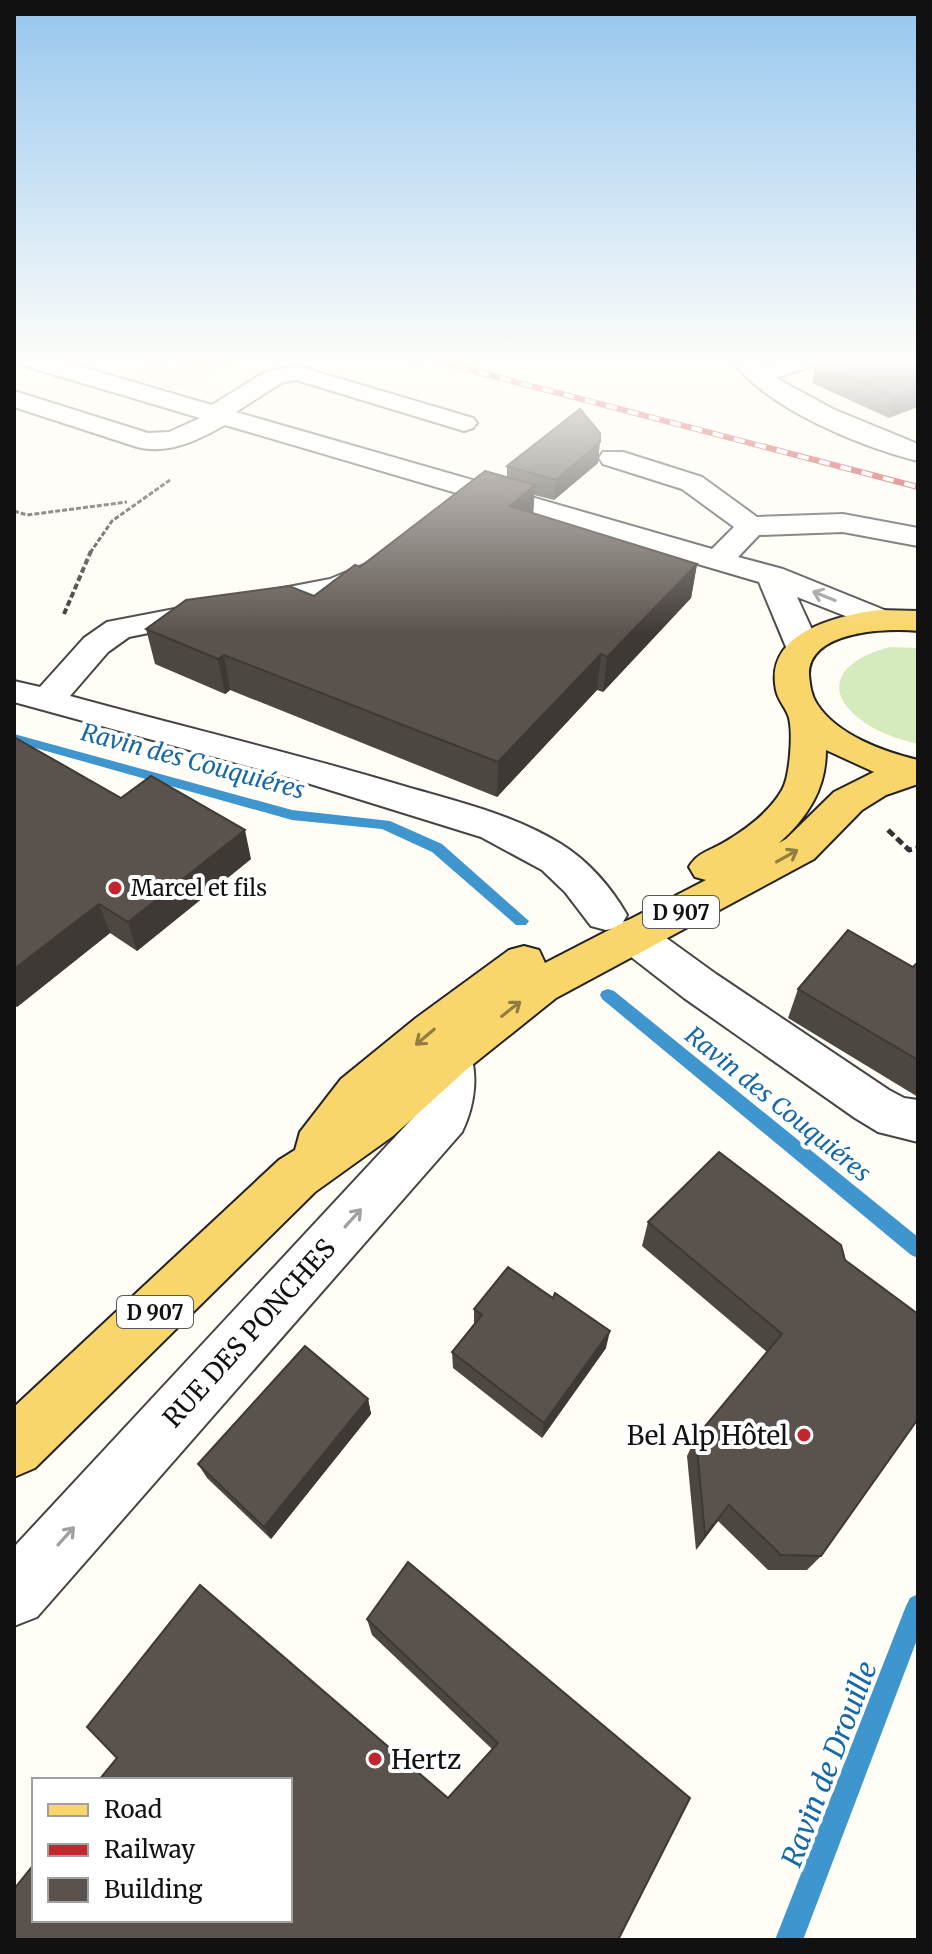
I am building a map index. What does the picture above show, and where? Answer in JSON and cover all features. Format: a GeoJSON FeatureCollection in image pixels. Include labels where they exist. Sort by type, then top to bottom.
{"type":"FeatureCollection","features":[{"type":"Feature","properties":{"kind":"main road"},"geometry":{"type":"LineString","coordinates":[[916,772],[870,759],[833,739],[807,716],[793,691],[793,668],[803,647],[827,630],[876,618],[918,621]]}},
{"type":"Feature","properties":{"kind":"main road","name":"D 907"},"geometry":{"type":"LineString","coordinates":[[14,1447],[297,1176],[376,1121],[450,1057],[619,925],[739,852],[779,822],[805,783],[807,716]]}},
{"type":"Feature","properties":{"kind":"main road","name":"D 907"},"geometry":{"type":"LineString","coordinates":[[297,1176],[358,1093],[432,1031],[528,959],[619,925],[725,891],[800,849],[848,801],[873,786],[916,772]]}},
{"type":"Feature","properties":{"kind":"street"},"geometry":{"type":"LineString","coordinates":[[413,452],[718,560],[772,576],[876,618]]}},
{"type":"Feature","properties":{"kind":"street"},"geometry":{"type":"LineString","coordinates":[[613,458],[692,483],[751,526],[843,523],[918,537]]}},
{"type":"Feature","properties":{"kind":"street"},"geometry":{"type":"LineString","coordinates":[[718,560],[751,526]]}},
{"type":"Feature","properties":{"kind":"street"},"geometry":{"type":"LineString","coordinates":[[31,696],[119,629],[345,585],[369,574],[405,547]]}},
{"type":"Feature","properties":{"kind":"street"},"geometry":{"type":"LineString","coordinates":[[772,576],[803,647]]}},
{"type":"Feature","properties":{"kind":"street"},"geometry":{"type":"LineString","coordinates":[[31,696],[337,777],[470,819],[516,837],[549,855],[570,872],[619,925],[700,986],[872,1104],[895,1117],[918,1121]]}},
{"type":"Feature","properties":{"kind":"street","name":"RUE DES PONCHES"},"geometry":{"type":"LineString","coordinates":[[14,1594],[445,1117],[451,1080],[450,1057]]}},
{"type":"Feature","properties":{"kind":"path"},"geometry":{"type":"LineString","coordinates":[[14,514],[130,502],[92,543],[31,696]]}},
{"type":"Feature","properties":{"kind":"path"},"geometry":{"type":"LineString","coordinates":[[880,822],[909,850],[918,848]]}},
{"type":"Feature","properties":{"kind":"green space"},"geometry":{"type":"Polygon","coordinates":[[[890,647],[918,648],[918,744],[870,726],[843,702],[839,690],[847,669],[857,660],[890,647]]]}},
{"type":"Feature","properties":{"kind":"building"},"geometry":{"type":"Polygon","coordinates":[[[525,452],[588,452],[556,480],[507,466],[525,452]]]}},
{"type":"Feature","properties":{"kind":"building"},"geometry":{"type":"Polygon","coordinates":[[[485,471],[535,485],[510,506],[697,564],[607,657],[601,654],[498,762],[224,655],[218,659],[146,629],[186,600],[289,586],[314,596],[355,565],[360,567],[485,471]]]}},
{"type":"Feature","properties":{"kind":"building","name":"Marcel et fils"},"geometry":{"type":"Polygon","coordinates":[[[14,737],[121,798],[151,776],[245,830],[128,922],[99,904],[14,969],[14,737]]]}},
{"type":"Feature","properties":{"kind":"building"},"geometry":{"type":"Polygon","coordinates":[[[848,930],[913,967],[918,962],[918,1060],[798,989],[848,930]]]}},
{"type":"Feature","properties":{"kind":"building","name":"Bel Alp Hôtel"},"geometry":{"type":"Polygon","coordinates":[[[719,1152],[841,1245],[845,1260],[918,1314],[918,1419],[821,1556],[781,1555],[729,1505],[705,1535],[696,1437],[782,1334],[648,1222],[719,1152]]]}},
{"type":"Feature","properties":{"kind":"building"},"geometry":{"type":"Polygon","coordinates":[[[508,1267],[553,1298],[555,1293],[610,1331],[544,1423],[452,1352],[482,1315],[474,1309],[508,1267]]]}},
{"type":"Feature","properties":{"kind":"building"},"geometry":{"type":"Polygon","coordinates":[[[305,1346],[368,1399],[264,1527],[198,1464],[305,1346]]]}},
{"type":"Feature","properties":{"kind":"building","name":"Hertz"},"geometry":{"type":"Polygon","coordinates":[[[408,1562],[690,1798],[618,1940],[14,1940],[14,1889],[32,1866],[32,1922],[292,1922],[292,1778],[101,1778],[117,1758],[87,1727],[200,1585],[448,1798],[498,1743],[367,1619],[408,1562]]]}},
{"type":"Feature","properties":{"kind":"waterway","name":"Ravin des Couquiéres"},"geometry":{"type":"LineString","coordinates":[[14,738],[292,815],[385,824],[437,848],[521,921]]}},
{"type":"Feature","properties":{"kind":"waterway","name":"Ravin des Couquiéres"},"geometry":{"type":"LineString","coordinates":[[608,995],[918,1249]]}},
{"type":"Feature","properties":{"kind":"waterway","name":"Ravin de Drouille"},"geometry":{"type":"LineString","coordinates":[[789,1940],[918,1606]]}},
{"type":"Feature","properties":{"kind":"railway"},"geometry":{"type":"LineString","coordinates":[[785,452],[918,487]]}},
{"type":"Feature","properties":{"kind":"place","name":"Marcel et fils"},"geometry":{"type":"Point","coordinates":[115,888]}},
{"type":"Feature","properties":{"kind":"place","name":"Bel Alp Hôtel"},"geometry":{"type":"Point","coordinates":[804,1435]}},
{"type":"Feature","properties":{"kind":"place","name":"Hertz"},"geometry":{"type":"Point","coordinates":[375,1759]}}]}
